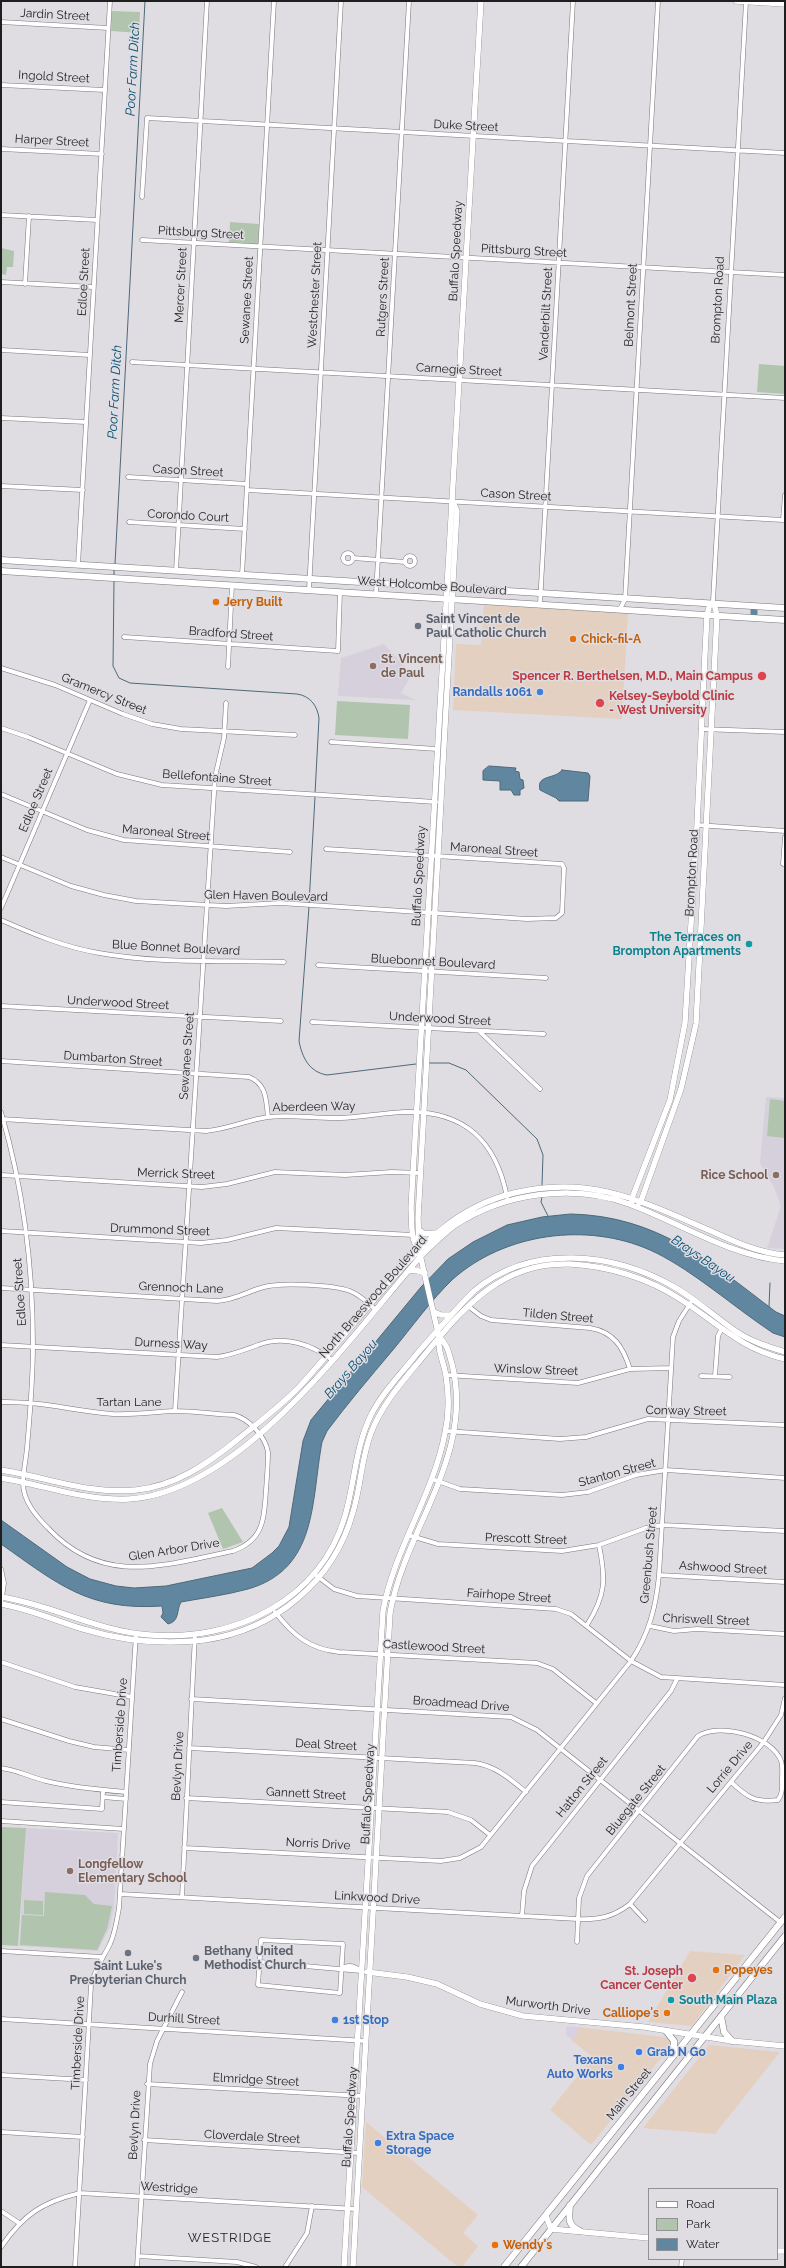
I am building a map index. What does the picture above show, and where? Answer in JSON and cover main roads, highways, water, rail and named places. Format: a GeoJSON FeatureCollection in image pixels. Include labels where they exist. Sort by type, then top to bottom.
{"type":"FeatureCollection","features":[{"type":"Feature","properties":{"kind":"main road","name":"Buffalo Speedway"},"geometry":{"type":"LineString","coordinates":[[344,2267],[349,2152],[370,1808],[385,1598],[408,1535],[432,1479],[446,1431],[448,1409],[446,1375],[438,1347],[438,1330],[419,1250],[420,1174],[428,1029],[431,856],[445,598],[453,502],[481,1]]}},
{"type":"Feature","properties":{"kind":"main road"},"geometry":{"type":"LineString","coordinates":[[736,1],[785,4]]}},
{"type":"Feature","properties":{"kind":"main road","name":"Buffalo Speedway"},"geometry":{"type":"LineString","coordinates":[[431,913],[438,856],[442,802],[453,599],[457,511],[453,502]]}},
{"type":"Feature","properties":{"kind":"main road","name":"West Holcombe Boulevard"},"geometry":{"type":"LineString","coordinates":[[1,560],[785,608]]}},
{"type":"Feature","properties":{"kind":"main road"},"geometry":{"type":"LineString","coordinates":[[26,562],[26,572]]}},
{"type":"Feature","properties":{"kind":"main road"},"geometry":{"type":"LineString","coordinates":[[78,565],[78,576]]}},
{"type":"Feature","properties":{"kind":"main road","name":"West Holcombe Boulevard"},"geometry":{"type":"LineString","coordinates":[[1,571],[785,620]]}},
{"type":"Feature","properties":{"kind":"main road"},"geometry":{"type":"LineString","coordinates":[[176,571],[179,582]]}},
{"type":"Feature","properties":{"kind":"main road"},"geometry":{"type":"LineString","coordinates":[[232,585],[242,575]]}},
{"type":"Feature","properties":{"kind":"main road"},"geometry":{"type":"LineString","coordinates":[[340,581],[340,592]]}},
{"type":"Feature","properties":{"kind":"main road","name":"Brompton Road"},"geometry":{"type":"LineString","coordinates":[[633,1206],[632,1198],[670,1100],[671,1085],[684,1023],[697,825],[707,615],[712,603]]}},
{"type":"Feature","properties":{"kind":"main road","name":"Brompton Road"},"geometry":{"type":"LineString","coordinates":[[641,1201],[682,1089],[696,1024],[700,921],[717,615],[712,603]]}},
{"type":"Feature","properties":{"kind":"main road"},"geometry":{"type":"LineString","coordinates":[[441,676],[448,682]]}},
{"type":"Feature","properties":{"kind":"main road"},"geometry":{"type":"LineString","coordinates":[[703,681],[713,682]]}},
{"type":"Feature","properties":{"kind":"main road"},"geometry":{"type":"LineString","coordinates":[[691,920],[700,921]]}},
{"type":"Feature","properties":{"kind":"main road","name":"Buffalo Speedway"},"geometry":{"type":"LineString","coordinates":[[419,1250],[416,1246],[413,1235],[413,1173],[421,1028],[428,971]]}},
{"type":"Feature","properties":{"kind":"main road"},"geometry":{"type":"LineString","coordinates":[[671,1085],[682,1089]]}},
{"type":"Feature","properties":{"kind":"main road"},"geometry":{"type":"LineString","coordinates":[[653,1144],[660,1146]]}},
{"type":"Feature","properties":{"kind":"main road","name":"North Braeswood Boulevard"},"geometry":{"type":"LineString","coordinates":[[1,1470],[105,1490],[149,1488],[181,1478],[200,1468],[274,1412],[294,1392],[370,1304],[435,1233],[467,1211],[506,1195],[547,1187],[588,1187],[641,1201],[748,1247],[785,1255]]}},
{"type":"Feature","properties":{"kind":"main road","name":"North Braeswood Boulevard"},"geometry":{"type":"LineString","coordinates":[[1,1478],[102,1498],[131,1499],[174,1489],[201,1477],[224,1463],[289,1408],[420,1257],[453,1227],[482,1212],[507,1202],[547,1194],[585,1194],[633,1206],[751,1256],[785,1261]]}},
{"type":"Feature","properties":{"kind":"main road"},"geometry":{"type":"LineString","coordinates":[[633,1206],[641,1201]]}},
{"type":"Feature","properties":{"kind":"main road"},"geometry":{"type":"LineString","coordinates":[[419,1230],[425,1234],[435,1233]]}},
{"type":"Feature","properties":{"kind":"main road"},"geometry":{"type":"LineString","coordinates":[[719,1242],[721,1236]]}},
{"type":"Feature","properties":{"kind":"main road"},"geometry":{"type":"LineString","coordinates":[[275,1612],[296,1593],[330,1552],[343,1523],[360,1444],[371,1416],[386,1391],[451,1315],[482,1285],[506,1271],[535,1261],[562,1257],[587,1258],[628,1268],[664,1282],[692,1299],[738,1333],[753,1341],[785,1352]]}},
{"type":"Feature","properties":{"kind":"main road"},"geometry":{"type":"LineString","coordinates":[[1,1604],[23,1609],[91,1632],[136,1641],[159,1643],[237,1633],[296,1601],[319,1578],[336,1554],[349,1527],[355,1505],[365,1450],[374,1426],[389,1399],[439,1337],[468,1306],[488,1288],[514,1274],[534,1268],[562,1264],[602,1268],[635,1277],[668,1291],[689,1304],[721,1330],[750,1347],[785,1359]]}},
{"type":"Feature","properties":{"kind":"main road"},"geometry":{"type":"LineString","coordinates":[[408,1271],[415,1270],[425,1274]]}},
{"type":"Feature","properties":{"kind":"main road"},"geometry":{"type":"LineString","coordinates":[[434,1311],[445,1316],[451,1315]]}},
{"type":"Feature","properties":{"kind":"main road","name":"Buffalo Speedway"},"geometry":{"type":"LineString","coordinates":[[353,2267],[378,1808],[393,1598],[415,1538],[440,1483],[454,1432],[456,1403],[454,1376],[448,1350],[444,1341],[439,1337]]}},
{"type":"Feature","properties":{"kind":"main road"},"geometry":{"type":"LineString","coordinates":[[426,1353],[435,1352],[440,1355]]}},
{"type":"Feature","properties":{"kind":"main road"},"geometry":{"type":"LineString","coordinates":[[149,1488],[151,1495]]}},
{"type":"Feature","properties":{"kind":"main road"},"geometry":{"type":"LineString","coordinates":[[2,1597],[33,1605],[95,1626],[136,1634],[195,1638]]}},
{"type":"Feature","properties":{"kind":"main road","name":"Main Street"},"geometry":{"type":"LineString","coordinates":[[504,2267],[690,2035],[783,1924],[785,1917]]}},
{"type":"Feature","properties":{"kind":"main road","name":"Main Street"},"geometry":{"type":"LineString","coordinates":[[521,2267],[785,1936]]}},
{"type":"Feature","properties":{"kind":"main road","name":"Murworth Drive"},"geometry":{"type":"LineString","coordinates":[[361,1971],[407,1977],[437,1984],[480,2004],[512,2014],[666,2030],[732,2041],[785,2046]]}},
{"type":"Feature","properties":{"kind":"main road"},"geometry":{"type":"LineString","coordinates":[[721,2016],[724,2032],[732,2041]]}},
{"type":"Feature","properties":{"kind":"main road"},"geometry":{"type":"LineString","coordinates":[[666,2030],[674,2041],[674,2055]]}},
{"type":"Feature","properties":{"kind":"main road"},"geometry":{"type":"LineString","coordinates":[[612,2133],[623,2139]]}},
{"type":"Feature","properties":{"kind":"main road"},"geometry":{"type":"LineString","coordinates":[[570,2205],[570,2223],[572,2227],[580,2232]]}},
{"type":"Feature","properties":{"kind":"main road"},"geometry":{"type":"LineString","coordinates":[[546,2216],[551,2229],[648,2238]]}},
{"type":"Feature","properties":{"kind":"water"},"geometry":{"type":"Polygon","coordinates":[[[489,766],[516,768],[515,771],[519,772],[520,779],[523,780],[524,788],[520,790],[520,795],[514,795],[511,790],[500,790],[500,781],[483,780],[483,771],[489,766]]]}},
{"type":"Feature","properties":{"kind":"water"},"geometry":{"type":"Polygon","coordinates":[[[562,770],[588,773],[590,776],[588,801],[559,801],[540,790],[540,785],[543,779],[555,775],[562,770]]]}},
{"type":"Feature","properties":{"kind":"water","name":"Brays Bayou"},"geometry":{"type":"Polygon","coordinates":[[[571,1214],[602,1217],[630,1223],[657,1233],[681,1245],[728,1276],[776,1312],[785,1316],[785,1337],[773,1333],[678,1265],[650,1250],[626,1241],[600,1236],[574,1235],[547,1237],[522,1242],[497,1251],[474,1263],[453,1279],[429,1305],[327,1431],[322,1442],[312,1509],[307,1530],[299,1549],[288,1566],[271,1579],[248,1589],[181,1602],[176,1618],[172,1623],[168,1624],[161,1617],[163,1613],[162,1606],[114,1604],[75,1592],[57,1583],[1,1544],[1,1520],[67,1567],[90,1579],[116,1586],[134,1588],[166,1586],[252,1568],[279,1546],[289,1527],[303,1441],[311,1420],[421,1287],[448,1259],[473,1242],[507,1225],[542,1217],[571,1214]]]}},
{"type":"Feature","properties":{"kind":"waterway","name":"Poor Farm Ditch"},"geometry":{"type":"LineString","coordinates":[[115,564],[145,1]]}},
{"type":"Feature","properties":{"kind":"waterway","name":"Poor Farm Ditch"},"geometry":{"type":"LineString","coordinates":[[114,569],[114,576]]}},
{"type":"Feature","properties":{"kind":"waterway","name":"Poor Farm Ditch"},"geometry":{"type":"LineString","coordinates":[[114,581],[113,666],[119,678],[130,683],[297,694],[306,697],[315,705],[319,718],[315,794]]}},
{"type":"Feature","properties":{"kind":"waterway"},"geometry":{"type":"LineString","coordinates":[[309,904],[315,797]]}},
{"type":"Feature","properties":{"kind":"waterway"},"geometry":{"type":"LineString","coordinates":[[309,907],[299,1041],[302,1053],[307,1063],[315,1071],[327,1075],[416,1064]]}},
{"type":"Feature","properties":{"kind":"waterway"},"geometry":{"type":"LineString","coordinates":[[429,1063],[449,1063],[466,1070],[537,1139],[543,1155],[542,1185]]}},
{"type":"Feature","properties":{"kind":"waterway"},"geometry":{"type":"LineString","coordinates":[[542,1197],[541,1202],[548,1216]]}},
{"type":"Feature","properties":{"kind":"waterway"},"geometry":{"type":"LineString","coordinates":[[769,1307],[770,1283]]}},
{"type":"Feature","properties":{"kind":"place","name":"Jerry Built"},"geometry":{"type":"Point","coordinates":[216,602]}},
{"type":"Feature","properties":{"kind":"place","name":"Saint Vincent de Paul Catholic Church"},"geometry":{"type":"Point","coordinates":[418,626]}},
{"type":"Feature","properties":{"kind":"place","name":"Chick-fil-A"},"geometry":{"type":"Point","coordinates":[573,639]}},
{"type":"Feature","properties":{"kind":"place","name":"St. Vincent de Paul"},"geometry":{"type":"Point","coordinates":[373,666]}},
{"type":"Feature","properties":{"kind":"place","name":"Spencer R. Berthelsen, M.D., Main Campus"},"geometry":{"type":"Point","coordinates":[762,676]}},
{"type":"Feature","properties":{"kind":"place","name":"Randalls 1061"},"geometry":{"type":"Point","coordinates":[540,692]}},
{"type":"Feature","properties":{"kind":"place","name":"Kelsey-Seybold Clinic - West University"},"geometry":{"type":"Point","coordinates":[600,703]}},
{"type":"Feature","properties":{"kind":"place","name":"The Terraces on Brompton Apartments"},"geometry":{"type":"Point","coordinates":[749,944]}},
{"type":"Feature","properties":{"kind":"place","name":"Rice School"},"geometry":{"type":"Point","coordinates":[776,1175]}},
{"type":"Feature","properties":{"kind":"place","name":"Longfellow Elementary School"},"geometry":{"type":"Point","coordinates":[70,1871]}},
{"type":"Feature","properties":{"kind":"place","name":"Saint Luke's Presbyterian Church"},"geometry":{"type":"Point","coordinates":[128,1953]}},
{"type":"Feature","properties":{"kind":"place","name":"Bethany United Methodist Church"},"geometry":{"type":"Point","coordinates":[196,1958]}},
{"type":"Feature","properties":{"kind":"place","name":"Popeyes"},"geometry":{"type":"Point","coordinates":[716,1970]}},
{"type":"Feature","properties":{"kind":"place","name":"St. Joseph Cancer Center"},"geometry":{"type":"Point","coordinates":[692,1978]}},
{"type":"Feature","properties":{"kind":"place","name":"South Main Plaza"},"geometry":{"type":"Point","coordinates":[671,2000]}},
{"type":"Feature","properties":{"kind":"place","name":"Calliope's"},"geometry":{"type":"Point","coordinates":[667,2013]}},
{"type":"Feature","properties":{"kind":"place","name":"1st Stop"},"geometry":{"type":"Point","coordinates":[335,2020]}},
{"type":"Feature","properties":{"kind":"place","name":"Grab N Go"},"geometry":{"type":"Point","coordinates":[639,2052]}},
{"type":"Feature","properties":{"kind":"place","name":"Texans Auto Works"},"geometry":{"type":"Point","coordinates":[621,2067]}},
{"type":"Feature","properties":{"kind":"place","name":"Extra Space Storage"},"geometry":{"type":"Point","coordinates":[378,2143]}},
{"type":"Feature","properties":{"kind":"place","name":"Wendy's"},"geometry":{"type":"Point","coordinates":[495,2245]}},
{"type":"Feature","properties":{"kind":"district","name":"WESTRIDGE"},"geometry":{"type":"Point","coordinates":[230,2238]}}]}
